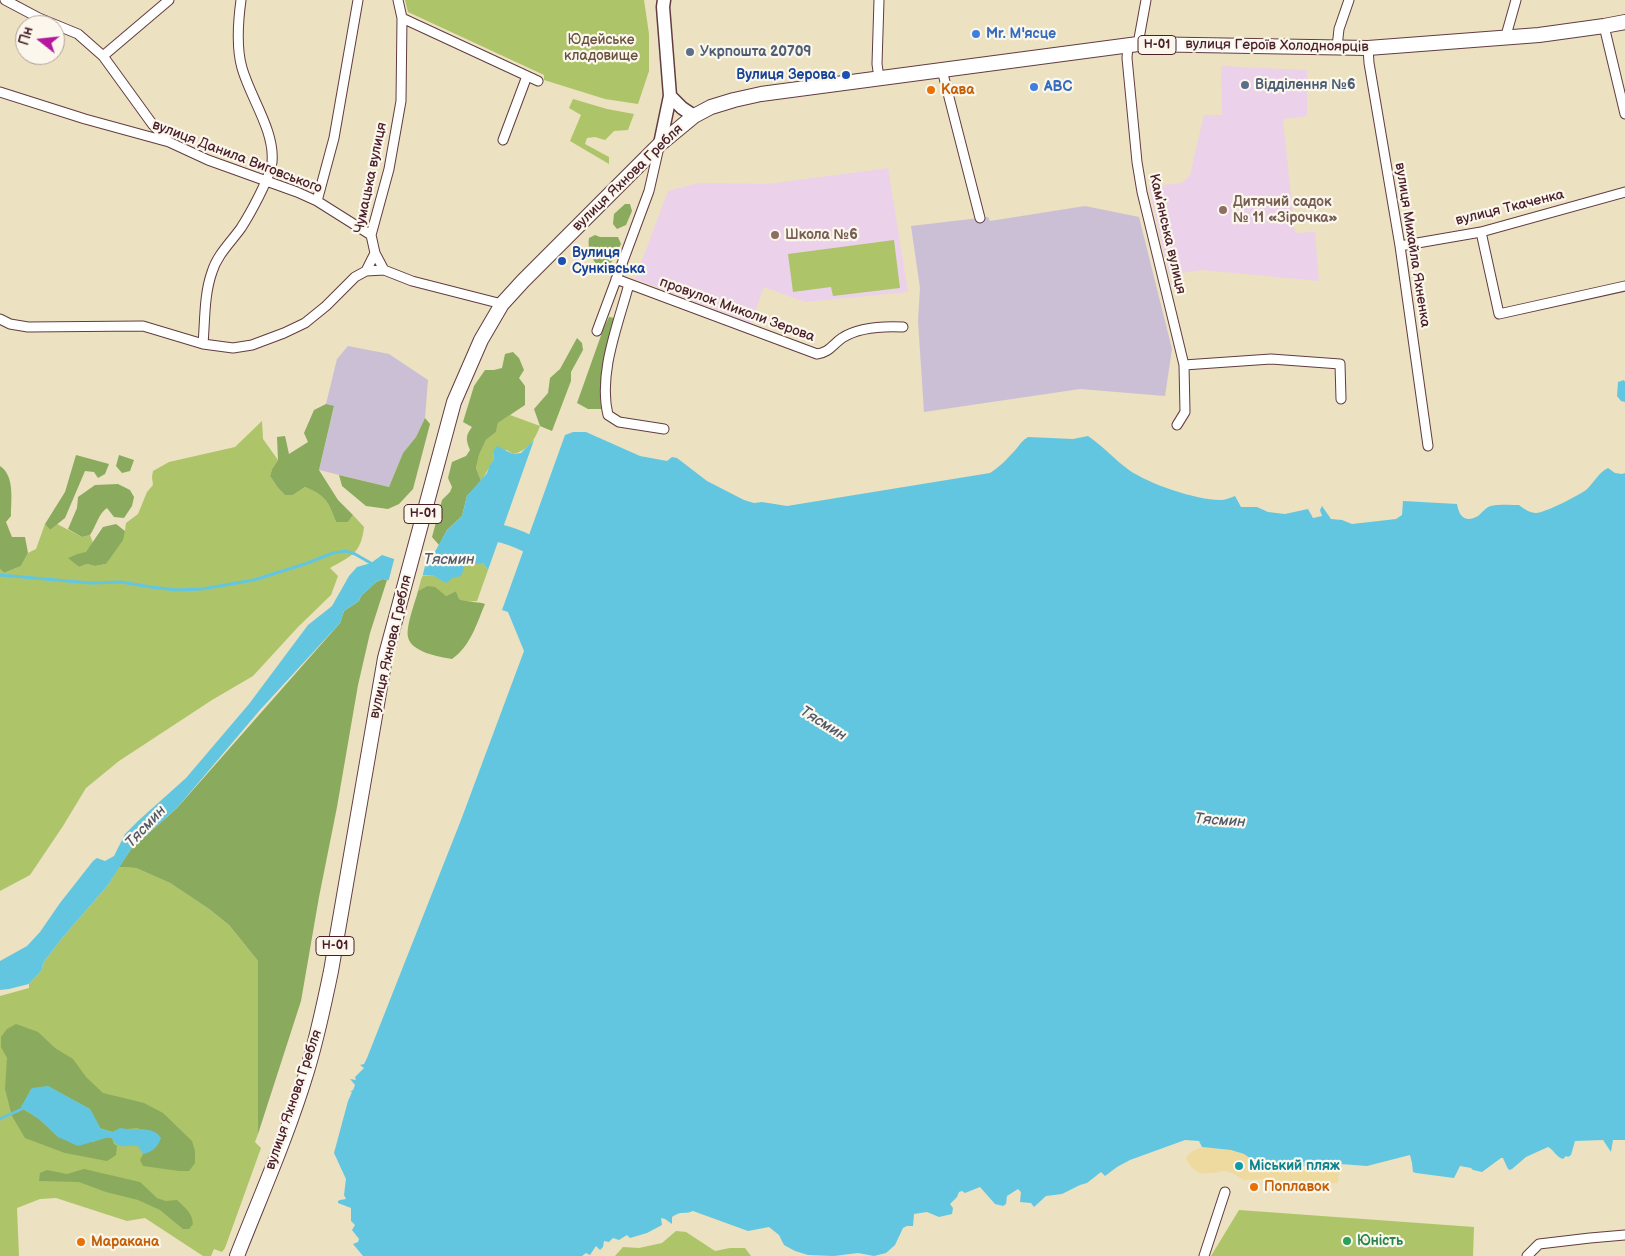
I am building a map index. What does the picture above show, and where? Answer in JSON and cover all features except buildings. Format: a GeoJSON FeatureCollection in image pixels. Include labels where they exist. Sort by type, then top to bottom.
{"type":"FeatureCollection","features":[{"type":"Feature","properties":{"kind":"main road","name":"вулиця Героїв Холодноярців"},"geometry":{"type":"LineString","coordinates":[[694,116],[711,107],[761,94],[1133,45],[1368,48],[1505,39],[1625,22]]}},
{"type":"Feature","properties":{"kind":"main road","name":"вулиця Яхнова Гребля"},"geometry":{"type":"LineString","coordinates":[[237,1256],[277,1156],[303,1082],[320,1023],[382,676],[393,626],[454,402],[481,340],[502,304],[660,144],[694,116]]}},
{"type":"Feature","properties":{"kind":"street"},"geometry":{"type":"LineString","coordinates":[[5,0],[39,18],[78,34],[103,56],[153,125],[169,142]]}},
{"type":"Feature","properties":{"kind":"street"},"geometry":{"type":"LineString","coordinates":[[103,56],[169,0]]}},
{"type":"Feature","properties":{"kind":"street"},"geometry":{"type":"LineString","coordinates":[[203,344],[211,272],[219,257],[242,226],[266,180],[272,163],[266,127],[242,68],[238,46],[241,0]]}},
{"type":"Feature","properties":{"kind":"street"},"geometry":{"type":"LineString","coordinates":[[317,201],[334,138],[358,0]]}},
{"type":"Feature","properties":{"kind":"street","name":"Чумацька вулиця"},"geometry":{"type":"LineString","coordinates":[[384,270],[375,253],[371,235],[389,169],[401,101],[402,18],[398,0]]}},
{"type":"Feature","properties":{"kind":"street"},"geometry":{"type":"LineString","coordinates":[[879,78],[877,64],[880,0]]}},
{"type":"Feature","properties":{"kind":"street","name":"Камʼянська вулиця"},"geometry":{"type":"LineString","coordinates":[[1146,0],[1133,45],[1127,58],[1137,162],[1141,184],[1184,365],[1185,412],[1177,425]]}},
{"type":"Feature","properties":{"kind":"street"},"geometry":{"type":"LineString","coordinates":[[1337,48],[1339,29],[1349,0]]}},
{"type":"Feature","properties":{"kind":"street"},"geometry":{"type":"LineString","coordinates":[[1505,39],[1516,0]]}},
{"type":"Feature","properties":{"kind":"street"},"geometry":{"type":"LineString","coordinates":[[597,331],[649,192],[670,96],[662,2]]}},
{"type":"Feature","properties":{"kind":"street"},"geometry":{"type":"LineString","coordinates":[[402,18],[538,81]]}},
{"type":"Feature","properties":{"kind":"street"},"geometry":{"type":"LineString","coordinates":[[1604,26],[1625,114]]}},
{"type":"Feature","properties":{"kind":"street","name":"вулиця Михайла Яхненка"},"geometry":{"type":"LineString","coordinates":[[1368,48],[1400,246],[1428,446]]}},
{"type":"Feature","properties":{"kind":"street"},"geometry":{"type":"LineString","coordinates":[[942,70],[980,218]]}},
{"type":"Feature","properties":{"kind":"street"},"geometry":{"type":"LineString","coordinates":[[503,140],[527,76]]}},
{"type":"Feature","properties":{"kind":"street","name":"вулиця Данила Виговського"},"geometry":{"type":"LineString","coordinates":[[0,92],[85,119],[169,142],[208,160],[266,180],[317,201],[371,235]]}},
{"type":"Feature","properties":{"kind":"street"},"geometry":{"type":"LineString","coordinates":[[670,96],[682,108],[694,116]]}},
{"type":"Feature","properties":{"kind":"street","name":"вулиця Ткаченка"},"geometry":{"type":"LineString","coordinates":[[1400,246],[1481,232],[1625,192]]}},
{"type":"Feature","properties":{"kind":"street"},"geometry":{"type":"LineString","coordinates":[[1481,232],[1499,314],[1625,286]]}},
{"type":"Feature","properties":{"kind":"street"},"geometry":{"type":"LineString","coordinates":[[366,271],[375,253]]}},
{"type":"Feature","properties":{"kind":"street"},"geometry":{"type":"LineString","coordinates":[[0,319],[10,324],[28,327],[143,326],[203,344],[233,348],[252,345],[305,323],[326,306],[355,277],[366,271],[384,270],[428,285],[502,304]]}},
{"type":"Feature","properties":{"kind":"street","name":"провулок Миколи Зерова"},"geometry":{"type":"LineString","coordinates":[[616,279],[817,354],[826,352],[852,332],[884,326],[903,327]]}},
{"type":"Feature","properties":{"kind":"street"},"geometry":{"type":"LineString","coordinates":[[629,284],[610,355],[605,386],[605,403],[608,415],[619,422],[664,429]]}},
{"type":"Feature","properties":{"kind":"street"},"geometry":{"type":"LineString","coordinates":[[1184,365],[1271,359],[1340,364],[1341,399]]}},
{"type":"Feature","properties":{"kind":"street"},"geometry":{"type":"LineString","coordinates":[[1204,1256],[1224,1192]]}},
{"type":"Feature","properties":{"kind":"street"},"geometry":{"type":"LineString","coordinates":[[1527,1256],[1539,1244],[1625,1235]]}},
{"type":"Feature","properties":{"kind":"shaded area","name":"Дитячий садок № 11 «Зірочка»"},"geometry":{"type":"Polygon","coordinates":[[[1221,66],[1307,70],[1307,116],[1283,119],[1295,233],[1315,232],[1319,281],[1202,270],[1169,275],[1149,187],[1182,183],[1190,175],[1204,115],[1222,115],[1221,66]]]}},
{"type":"Feature","properties":{"kind":"shaded area","name":"Школа №6"},"geometry":{"type":"Polygon","coordinates":[[[888,168],[908,292],[805,302],[764,287],[751,323],[635,279],[668,191],[699,183],[768,184],[888,168]]]}},
{"type":"Feature","properties":{"kind":"shaded area"},"geometry":{"type":"Polygon","coordinates":[[[1085,206],[1139,217],[1172,349],[1165,396],[1080,389],[924,412],[918,321],[920,288],[911,226],[988,217],[990,221],[1085,206]]]}},
{"type":"Feature","properties":{"kind":"shaded area"},"geometry":{"type":"Polygon","coordinates":[[[348,346],[389,354],[428,380],[425,418],[416,437],[403,453],[389,487],[319,470],[334,407],[326,404],[337,359],[348,346]]]}},
{"type":"Feature","properties":{"kind":"green space","name":"Юдейське кладовище"},"geometry":{"type":"Polygon","coordinates":[[[405,0],[644,0],[649,34],[649,71],[638,104],[605,99],[544,80],[544,75],[408,12],[405,0]]]}},
{"type":"Feature","properties":{"kind":"green space"},"geometry":{"type":"Polygon","coordinates":[[[573,99],[607,109],[634,114],[628,130],[614,131],[605,140],[595,137],[587,138],[585,144],[609,157],[609,164],[570,141],[581,115],[569,108],[573,99]]]}},
{"type":"Feature","properties":{"kind":"green space"},"geometry":{"type":"Polygon","coordinates":[[[625,204],[630,204],[632,211],[626,225],[617,229],[613,224],[614,214],[625,204]]]}},
{"type":"Feature","properties":{"kind":"green space"},"geometry":{"type":"Polygon","coordinates":[[[595,235],[600,237],[618,237],[621,244],[610,265],[601,268],[593,259],[589,246],[589,238],[595,235]]]}},
{"type":"Feature","properties":{"kind":"green space"},"geometry":{"type":"Polygon","coordinates":[[[894,240],[900,288],[833,296],[831,287],[793,292],[788,254],[894,240]]]}},
{"type":"Feature","properties":{"kind":"green space"},"geometry":{"type":"Polygon","coordinates":[[[609,317],[615,318],[600,387],[601,409],[588,409],[577,403],[609,317]]]}},
{"type":"Feature","properties":{"kind":"green space"},"geometry":{"type":"Polygon","coordinates":[[[577,338],[582,343],[583,350],[571,372],[571,381],[552,431],[540,426],[534,409],[548,393],[550,378],[560,369],[577,338]]]}},
{"type":"Feature","properties":{"kind":"green space"},"geometry":{"type":"Polygon","coordinates":[[[513,352],[519,358],[524,370],[519,378],[525,386],[525,405],[498,423],[496,432],[486,440],[479,455],[476,468],[481,481],[467,496],[462,516],[447,530],[439,545],[432,537],[442,500],[452,487],[448,478],[452,462],[466,456],[470,450],[467,438],[472,427],[463,422],[474,386],[485,370],[502,368],[505,354],[513,352]]]}},
{"type":"Feature","properties":{"kind":"green space"},"geometry":{"type":"Polygon","coordinates":[[[326,404],[334,406],[319,470],[338,500],[353,515],[348,522],[336,522],[328,504],[318,493],[305,487],[293,495],[285,495],[270,476],[278,460],[277,437],[285,436],[289,454],[308,442],[304,433],[314,410],[326,404]]]}},
{"type":"Feature","properties":{"kind":"green space"},"geometry":{"type":"Polygon","coordinates":[[[510,415],[540,426],[538,431],[527,448],[518,453],[513,454],[507,450],[493,451],[494,460],[481,481],[476,468],[479,455],[486,440],[496,432],[498,423],[510,415]]]}},
{"type":"Feature","properties":{"kind":"green space"},"geometry":{"type":"Polygon","coordinates":[[[425,418],[430,424],[413,489],[399,504],[388,509],[366,506],[342,486],[339,475],[389,487],[403,453],[416,437],[425,418]]]}},
{"type":"Feature","properties":{"kind":"green space"},"geometry":{"type":"Polygon","coordinates":[[[262,421],[263,439],[278,460],[270,476],[278,488],[285,495],[293,495],[305,487],[318,493],[328,504],[336,522],[348,522],[353,515],[364,527],[363,536],[357,549],[349,557],[330,568],[338,576],[331,595],[298,627],[253,676],[212,700],[119,761],[86,788],[30,875],[0,891],[0,569],[4,573],[21,566],[28,553],[36,549],[45,524],[50,530],[57,524],[82,537],[90,535],[93,543],[86,553],[77,554],[69,558],[79,567],[87,564],[95,566],[106,564],[125,531],[126,523],[138,514],[147,492],[153,485],[153,471],[169,462],[235,447],[262,421]]]}},
{"type":"Feature","properties":{"kind":"green space"},"geometry":{"type":"Polygon","coordinates":[[[76,455],[109,464],[105,474],[98,478],[94,472],[85,471],[65,518],[50,530],[45,524],[65,492],[76,455]]]}},
{"type":"Feature","properties":{"kind":"green space"},"geometry":{"type":"Polygon","coordinates":[[[119,455],[134,460],[130,471],[122,473],[116,466],[119,455]]]}},
{"type":"Feature","properties":{"kind":"green space"},"geometry":{"type":"Polygon","coordinates":[[[0,466],[8,476],[11,489],[11,516],[6,522],[12,537],[25,537],[28,553],[21,566],[4,573],[0,569],[0,466]]]}},
{"type":"Feature","properties":{"kind":"green space"},"geometry":{"type":"Polygon","coordinates":[[[118,484],[130,490],[134,497],[132,506],[124,518],[114,517],[107,508],[100,516],[90,535],[82,537],[68,529],[77,508],[78,497],[95,485],[118,484]]]}},
{"type":"Feature","properties":{"kind":"green space"},"geometry":{"type":"Polygon","coordinates":[[[116,524],[125,531],[123,540],[106,564],[95,566],[87,564],[79,567],[68,558],[86,552],[103,527],[116,524]]]}},
{"type":"Feature","properties":{"kind":"green space"},"geometry":{"type":"Polygon","coordinates":[[[468,556],[483,563],[488,570],[477,601],[466,602],[459,599],[456,591],[446,596],[427,586],[418,591],[422,576],[432,575],[440,579],[468,556]]]}},
{"type":"Feature","properties":{"kind":"green space"},"geometry":{"type":"Polygon","coordinates":[[[383,579],[387,580],[370,633],[358,685],[301,1001],[258,1134],[258,961],[229,925],[209,909],[170,883],[136,868],[119,867],[131,849],[177,808],[340,623],[344,611],[359,601],[361,596],[376,582],[383,579]]]}},
{"type":"Feature","properties":{"kind":"green space"},"geometry":{"type":"Polygon","coordinates":[[[427,586],[435,587],[446,596],[456,591],[459,599],[485,604],[476,627],[464,648],[452,659],[420,650],[410,642],[408,637],[409,620],[418,591],[427,586]]]}},
{"type":"Feature","properties":{"kind":"green space"},"geometry":{"type":"Polygon","coordinates":[[[119,867],[136,868],[170,883],[209,909],[229,925],[258,961],[258,1134],[255,1142],[261,1148],[222,1252],[214,1249],[211,1256],[203,1256],[145,1218],[127,1221],[56,1198],[40,1199],[17,1208],[19,1256],[0,1256],[0,996],[29,988],[29,984],[42,970],[43,963],[108,885],[119,867]]]}},
{"type":"Feature","properties":{"kind":"green space"},"geometry":{"type":"Polygon","coordinates":[[[16,1024],[38,1032],[55,1048],[73,1059],[86,1077],[103,1093],[144,1103],[163,1113],[192,1141],[195,1151],[195,1163],[189,1171],[143,1166],[140,1160],[143,1154],[149,1152],[138,1128],[116,1130],[113,1132],[100,1128],[90,1109],[48,1086],[31,1089],[21,1108],[39,1119],[58,1137],[93,1142],[106,1137],[112,1138],[117,1146],[116,1155],[107,1161],[65,1153],[25,1138],[12,1116],[5,1089],[7,1058],[1,1047],[1,1037],[7,1029],[16,1024]]]}},
{"type":"Feature","properties":{"kind":"green space"},"geometry":{"type":"Polygon","coordinates":[[[84,1169],[140,1182],[157,1198],[166,1201],[177,1200],[190,1213],[193,1224],[189,1229],[183,1229],[160,1210],[138,1200],[106,1192],[79,1182],[39,1181],[40,1173],[47,1170],[67,1174],[84,1169]]]}},
{"type":"Feature","properties":{"kind":"green space","name":"Юність"},"geometry":{"type":"Polygon","coordinates":[[[1239,1210],[1474,1227],[1473,1256],[1211,1256],[1239,1210]]]}},
{"type":"Feature","properties":{"kind":"green space"},"geometry":{"type":"Polygon","coordinates":[[[676,1231],[686,1232],[715,1251],[745,1248],[751,1256],[615,1256],[623,1247],[639,1248],[662,1243],[676,1231]]]}},
{"type":"Feature","properties":{"kind":"sand","name":"Міський пляж"},"geometry":{"type":"Polygon","coordinates":[[[1202,1147],[1231,1150],[1244,1154],[1251,1159],[1260,1159],[1290,1167],[1312,1166],[1332,1169],[1340,1164],[1338,1183],[1303,1185],[1270,1182],[1264,1179],[1243,1180],[1230,1172],[1224,1171],[1214,1173],[1199,1172],[1190,1166],[1186,1158],[1191,1152],[1202,1147]]]}},
{"type":"Feature","properties":{"kind":"water"},"geometry":{"type":"Polygon","coordinates":[[[1624,380],[1625,402],[1621,401],[1617,396],[1618,382],[1624,380]]]}},
{"type":"Feature","properties":{"kind":"water"},"geometry":{"type":"Polygon","coordinates":[[[573,432],[586,432],[640,456],[667,461],[672,457],[677,458],[707,481],[744,500],[754,503],[762,502],[787,506],[990,473],[1004,462],[1028,437],[1073,439],[1088,436],[1129,470],[1148,481],[1173,490],[1210,499],[1222,500],[1235,496],[1241,507],[1257,507],[1268,512],[1285,514],[1308,509],[1313,518],[1322,516],[1320,510],[1322,506],[1331,519],[1342,520],[1352,524],[1396,519],[1402,515],[1403,501],[1457,504],[1461,515],[1467,519],[1474,518],[1487,508],[1497,505],[1519,505],[1536,513],[1547,510],[1586,490],[1608,468],[1615,473],[1625,473],[1625,1140],[1613,1140],[1611,1152],[1603,1140],[1575,1141],[1571,1155],[1563,1159],[1548,1147],[1526,1157],[1509,1170],[1503,1158],[1482,1172],[1460,1166],[1454,1178],[1413,1172],[1410,1155],[1367,1166],[1340,1164],[1332,1169],[1312,1166],[1290,1167],[1260,1159],[1251,1159],[1244,1154],[1231,1150],[1202,1147],[1199,1141],[1185,1140],[1130,1160],[1105,1176],[1101,1172],[1087,1183],[1062,1194],[1046,1196],[1034,1207],[1031,1203],[1020,1202],[1021,1192],[1018,1189],[1007,1196],[1006,1204],[1003,1206],[995,1204],[980,1187],[965,1193],[959,1192],[950,1204],[953,1208],[952,1214],[939,1217],[927,1212],[914,1214],[913,1226],[903,1228],[895,1245],[886,1253],[874,1256],[858,1253],[834,1256],[808,1255],[784,1245],[779,1235],[769,1227],[748,1231],[693,1211],[675,1215],[672,1217],[672,1224],[661,1218],[662,1225],[647,1233],[630,1238],[627,1235],[619,1240],[613,1238],[609,1242],[604,1241],[603,1247],[600,1250],[596,1246],[590,1255],[586,1253],[582,1256],[363,1256],[353,1244],[358,1242],[359,1239],[352,1230],[355,1225],[351,1221],[351,1208],[338,1203],[340,1200],[346,1199],[344,1195],[346,1179],[334,1153],[352,1092],[350,1092],[355,1085],[350,1079],[356,1080],[355,1077],[364,1068],[360,1065],[364,1064],[367,1058],[461,820],[524,651],[508,612],[502,610],[565,435],[573,432]]]}},
{"type":"Feature","properties":{"kind":"water","name":"Тясмин"},"geometry":{"type":"Polygon","coordinates":[[[534,440],[488,570],[483,563],[475,564],[468,557],[461,576],[452,578],[446,583],[432,575],[393,577],[391,581],[383,579],[376,582],[361,596],[359,601],[344,611],[340,623],[260,710],[177,808],[131,849],[108,885],[43,963],[42,970],[29,984],[0,990],[0,961],[27,946],[40,932],[93,861],[97,858],[105,861],[114,856],[125,834],[186,778],[249,704],[308,625],[332,606],[349,576],[357,567],[371,563],[382,555],[394,559],[432,557],[447,530],[462,516],[467,496],[487,473],[494,460],[493,451],[497,446],[513,454],[521,453],[534,440]]]}},
{"type":"Feature","properties":{"kind":"water"},"geometry":{"type":"Polygon","coordinates":[[[48,1086],[90,1109],[101,1129],[113,1132],[120,1128],[148,1130],[155,1132],[161,1138],[160,1141],[154,1149],[143,1154],[138,1146],[120,1146],[109,1137],[78,1146],[58,1137],[39,1119],[21,1107],[32,1088],[48,1086]]]}},
{"type":"Feature","properties":{"kind":"pier"},"geometry":{"type":"Polygon","coordinates":[[[428,554],[422,578],[395,579],[392,583],[388,583],[395,556],[428,554]]]}},
{"type":"Feature","properties":{"kind":"waterway","name":"Тясмин"},"geometry":{"type":"LineString","coordinates":[[477,531],[505,534],[546,554]]}},
{"type":"Feature","properties":{"kind":"waterway"},"geometry":{"type":"LineString","coordinates":[[0,575],[90,583],[121,582],[176,590],[202,589],[254,580],[333,553],[346,551],[374,565]]}},
{"type":"Feature","properties":{"kind":"waterway"},"geometry":{"type":"LineString","coordinates":[[0,1119],[22,1109]]}},
{"type":"Feature","properties":{"kind":"place","name":"Mr. М'ясце"},"geometry":{"type":"Point","coordinates":[976,34]}},
{"type":"Feature","properties":{"kind":"place","name":"Укрпошта 20709"},"geometry":{"type":"Point","coordinates":[690,52]}},
{"type":"Feature","properties":{"kind":"place","name":"Вулиця Зерова"},"geometry":{"type":"Point","coordinates":[846,75]}},
{"type":"Feature","properties":{"kind":"place","name":"Відділення №6"},"geometry":{"type":"Point","coordinates":[1245,85]}},
{"type":"Feature","properties":{"kind":"place","name":"ABC"},"geometry":{"type":"Point","coordinates":[1034,87]}},
{"type":"Feature","properties":{"kind":"place","name":"Кава"},"geometry":{"type":"Point","coordinates":[931,90]}},
{"type":"Feature","properties":{"kind":"place","name":"Дитячий садок № 11 «Зірочка»"},"geometry":{"type":"Point","coordinates":[1223,210]}},
{"type":"Feature","properties":{"kind":"place","name":"Школа №6"},"geometry":{"type":"Point","coordinates":[775,235]}},
{"type":"Feature","properties":{"kind":"place","name":"Вулиця Сунківська"},"geometry":{"type":"Point","coordinates":[562,261]}},
{"type":"Feature","properties":{"kind":"place","name":"Міський пляж"},"geometry":{"type":"Point","coordinates":[1239,1166]}},
{"type":"Feature","properties":{"kind":"place","name":"Поплавок"},"geometry":{"type":"Point","coordinates":[1254,1187]}},
{"type":"Feature","properties":{"kind":"place","name":"Юність"},"geometry":{"type":"Point","coordinates":[1347,1241]}},
{"type":"Feature","properties":{"kind":"place","name":"Маракана"},"geometry":{"type":"Point","coordinates":[81,1242]}}]}
